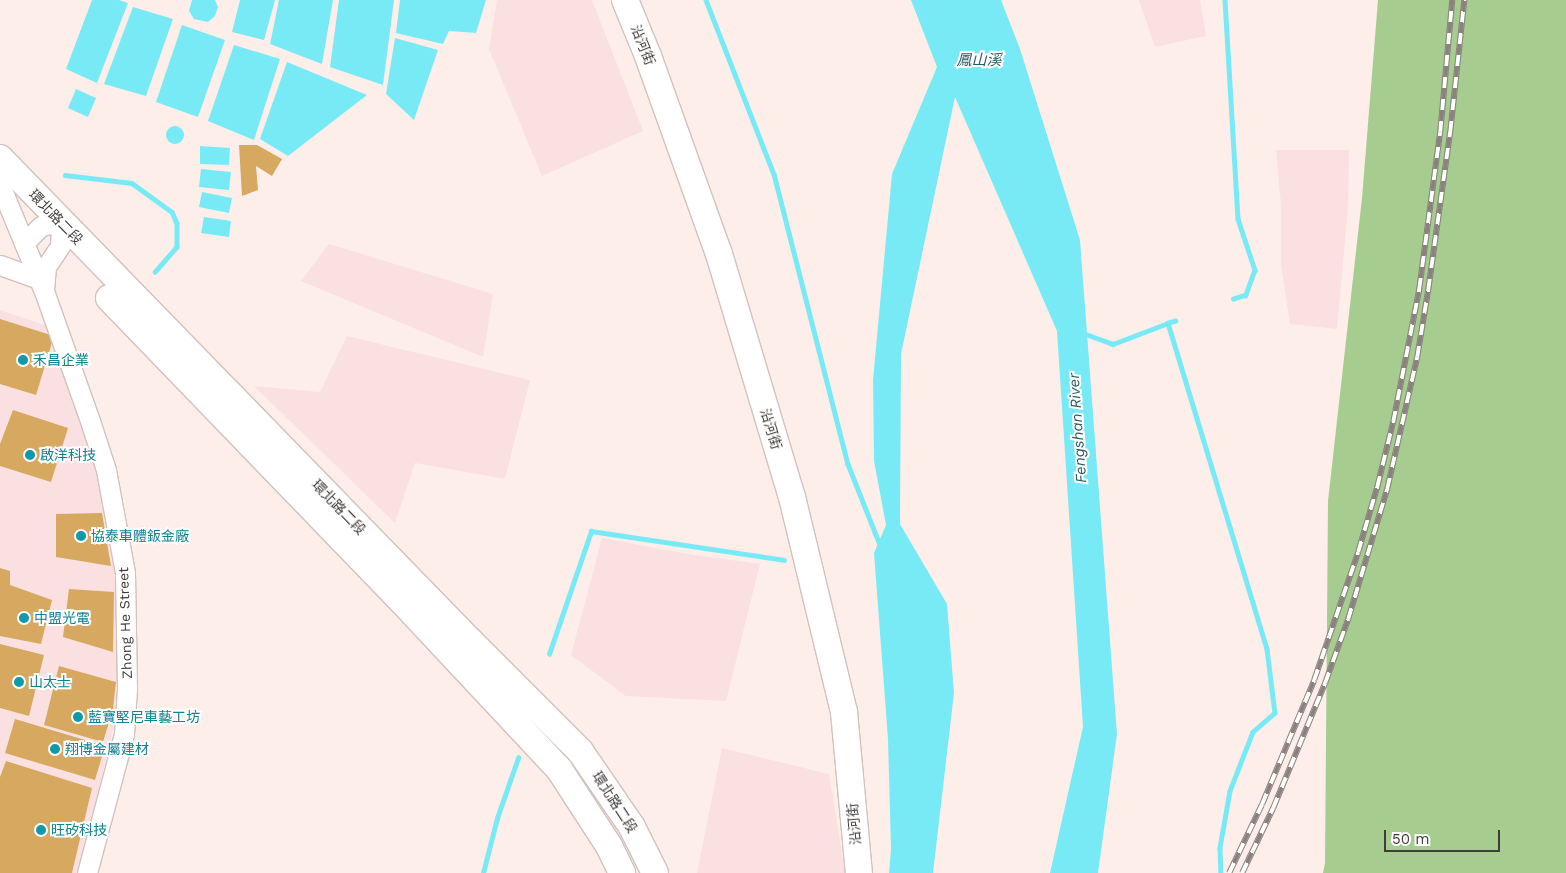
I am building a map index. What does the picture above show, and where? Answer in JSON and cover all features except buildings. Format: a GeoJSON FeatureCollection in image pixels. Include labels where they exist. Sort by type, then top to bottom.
{"type":"FeatureCollection","features":[{"type":"Feature","properties":{"kind":"street","name":"沿河街"},"geometry":{"type":"LineString","coordinates":[[625,0],[648,56],[719,254],[792,497],[844,712],[859,873]]}},
{"type":"Feature","properties":{"kind":"street","name":"環北路二段"},"geometry":{"type":"LineString","coordinates":[[0,158],[46,235],[580,751],[632,827],[656,873]]}},
{"type":"Feature","properties":{"kind":"street","name":"環北路二段"},"geometry":{"type":"LineString","coordinates":[[0,184],[46,235],[414,614],[558,769],[609,846],[622,873]]}},
{"type":"Feature","properties":{"kind":"street","name":"Zhong He Street"},"geometry":{"type":"LineString","coordinates":[[41,285],[46,267],[46,235]]}},
{"type":"Feature","properties":{"kind":"street","name":"Zhong He Street"},"geometry":{"type":"LineString","coordinates":[[46,235],[41,285],[106,470],[125,573],[127,689],[124,734],[87,873]]}},
{"type":"Feature","properties":{"kind":"street"},"geometry":{"type":"LineString","coordinates":[[0,266],[41,285]]}},
{"type":"Feature","properties":{"kind":"shaded area"},"geometry":{"type":"Polygon","coordinates":[[[497,0],[592,0],[643,131],[542,176],[489,49],[497,0]]]}},
{"type":"Feature","properties":{"kind":"shaded area"},"geometry":{"type":"Polygon","coordinates":[[[1139,0],[1200,0],[1206,36],[1155,47],[1139,0]]]}},
{"type":"Feature","properties":{"kind":"shaded area"},"geometry":{"type":"Polygon","coordinates":[[[1276,150],[1349,150],[1348,208],[1337,329],[1290,324],[1281,265],[1281,205],[1276,150]]]}},
{"type":"Feature","properties":{"kind":"shaded area"},"geometry":{"type":"Polygon","coordinates":[[[329,244],[493,294],[483,357],[301,281],[329,244]]]}},
{"type":"Feature","properties":{"kind":"shaded area"},"geometry":{"type":"Polygon","coordinates":[[[0,310],[51,327],[101,477],[119,585],[121,696],[79,873],[0,873],[0,310]]]}},
{"type":"Feature","properties":{"kind":"shaded area"},"geometry":{"type":"Polygon","coordinates":[[[347,336],[530,380],[505,479],[415,463],[395,523],[254,386],[320,392],[347,336]]]}},
{"type":"Feature","properties":{"kind":"shaded area"},"geometry":{"type":"Polygon","coordinates":[[[602,538],[688,554],[760,564],[726,701],[626,696],[571,655],[602,538]]]}},
{"type":"Feature","properties":{"kind":"shaded area"},"geometry":{"type":"Polygon","coordinates":[[[722,748],[829,774],[845,873],[697,873],[722,748]]]}},
{"type":"Feature","properties":{"kind":"green space"},"geometry":{"type":"Polygon","coordinates":[[[1378,0],[1566,0],[1566,873],[1323,873],[1325,863],[1328,501],[1362,198],[1378,0]]]}},
{"type":"Feature","properties":{"kind":"water"},"geometry":{"type":"Polygon","coordinates":[[[92,0],[119,0],[128,3],[97,83],[66,69],[92,0]]]}},
{"type":"Feature","properties":{"kind":"water"},"geometry":{"type":"Polygon","coordinates":[[[192,0],[215,0],[218,7],[215,16],[208,22],[194,19],[189,11],[192,0]]]}},
{"type":"Feature","properties":{"kind":"water"},"geometry":{"type":"Polygon","coordinates":[[[240,0],[275,0],[264,40],[232,32],[240,0]]]}},
{"type":"Feature","properties":{"kind":"water"},"geometry":{"type":"Polygon","coordinates":[[[279,0],[333,0],[322,64],[270,44],[279,0]]]}},
{"type":"Feature","properties":{"kind":"water"},"geometry":{"type":"Polygon","coordinates":[[[339,0],[394,0],[383,85],[330,67],[339,0]]]}},
{"type":"Feature","properties":{"kind":"water"},"geometry":{"type":"Polygon","coordinates":[[[400,0],[486,0],[476,33],[449,31],[443,44],[396,33],[400,0]]]}},
{"type":"Feature","properties":{"kind":"water","name":"鳳山溪"},"geometry":{"type":"Polygon","coordinates":[[[911,0],[1001,0],[1020,49],[1080,240],[1117,734],[1098,873],[1050,873],[1083,727],[1057,331],[955,97],[901,354],[900,524],[947,604],[954,693],[933,873],[889,873],[891,849],[888,739],[874,553],[886,525],[874,461],[873,380],[892,174],[937,67],[911,0]]]}},
{"type":"Feature","properties":{"kind":"water"},"geometry":{"type":"Polygon","coordinates":[[[133,7],[173,19],[146,96],[104,84],[133,7]]]}},
{"type":"Feature","properties":{"kind":"water"},"geometry":{"type":"Polygon","coordinates":[[[182,25],[225,40],[198,117],[156,102],[182,25]]]}},
{"type":"Feature","properties":{"kind":"water"},"geometry":{"type":"Polygon","coordinates":[[[395,38],[438,50],[414,120],[386,94],[395,38]]]}},
{"type":"Feature","properties":{"kind":"water"},"geometry":{"type":"Polygon","coordinates":[[[234,45],[280,59],[254,140],[208,121],[234,45]]]}},
{"type":"Feature","properties":{"kind":"water"},"geometry":{"type":"Polygon","coordinates":[[[287,62],[367,95],[288,156],[260,139],[287,62]]]}},
{"type":"Feature","properties":{"kind":"water"},"geometry":{"type":"Polygon","coordinates":[[[76,89],[96,98],[88,117],[68,108],[76,89]]]}},
{"type":"Feature","properties":{"kind":"water"},"geometry":{"type":"Polygon","coordinates":[[[175,126],[181,129],[184,135],[181,141],[175,144],[169,141],[166,135],[169,129],[175,126]]]}},
{"type":"Feature","properties":{"kind":"water"},"geometry":{"type":"Polygon","coordinates":[[[200,146],[230,148],[229,165],[200,164],[200,146]]]}},
{"type":"Feature","properties":{"kind":"water"},"geometry":{"type":"Polygon","coordinates":[[[201,169],[231,172],[229,190],[199,187],[201,169]]]}},
{"type":"Feature","properties":{"kind":"water"},"geometry":{"type":"Polygon","coordinates":[[[202,192],[232,198],[229,213],[199,207],[202,192]]]}},
{"type":"Feature","properties":{"kind":"water"},"geometry":{"type":"Polygon","coordinates":[[[204,217],[231,221],[229,237],[201,233],[204,217]]]}},
{"type":"Feature","properties":{"kind":"waterway"},"geometry":{"type":"LineString","coordinates":[[706,0],[774,174],[848,464],[880,545]]}},
{"type":"Feature","properties":{"kind":"waterway"},"geometry":{"type":"LineString","coordinates":[[1225,0],[1238,219],[1255,270],[1246,295],[1234,299]]}},
{"type":"Feature","properties":{"kind":"waterway"},"geometry":{"type":"LineString","coordinates":[[65,175],[132,183],[172,212],[177,223],[177,247],[155,272]]}},
{"type":"Feature","properties":{"kind":"waterway"},"geometry":{"type":"LineString","coordinates":[[1176,321],[1168,323],[1267,649],[1275,713],[1253,732],[1230,791],[1220,848],[1221,873]]}},
{"type":"Feature","properties":{"kind":"waterway"},"geometry":{"type":"LineString","coordinates":[[1083,333],[1113,344],[1168,323]]}},
{"type":"Feature","properties":{"kind":"waterway"},"geometry":{"type":"LineString","coordinates":[[549,654],[591,531],[784,560]]}},
{"type":"Feature","properties":{"kind":"waterway"},"geometry":{"type":"LineString","coordinates":[[483,873],[497,818],[518,758]]}},
{"type":"Feature","properties":{"kind":"railway"},"geometry":{"type":"LineString","coordinates":[[1229,873],[1262,804],[1314,680],[1358,552],[1377,487],[1393,422],[1419,289],[1440,132],[1452,0]]}},
{"type":"Feature","properties":{"kind":"railway"},"geometry":{"type":"LineString","coordinates":[[1242,873],[1273,808],[1325,683],[1348,619],[1387,489],[1417,357],[1428,290],[1450,132],[1464,0]]}},
{"type":"Feature","properties":{"kind":"place","name":"禾昌企業"},"geometry":{"type":"Point","coordinates":[23,360]}},
{"type":"Feature","properties":{"kind":"place","name":"啟洋科技"},"geometry":{"type":"Point","coordinates":[30,455]}},
{"type":"Feature","properties":{"kind":"place","name":"協泰車體鈑金廠"},"geometry":{"type":"Point","coordinates":[81,536]}},
{"type":"Feature","properties":{"kind":"place","name":"中盟光電"},"geometry":{"type":"Point","coordinates":[24,618]}},
{"type":"Feature","properties":{"kind":"place","name":"山太士"},"geometry":{"type":"Point","coordinates":[19,682]}},
{"type":"Feature","properties":{"kind":"place","name":"藍寶堅尼車藝工坊"},"geometry":{"type":"Point","coordinates":[78,717]}},
{"type":"Feature","properties":{"kind":"place","name":"翔博金屬建材"},"geometry":{"type":"Point","coordinates":[55,749]}},
{"type":"Feature","properties":{"kind":"place","name":"旺矽科技"},"geometry":{"type":"Point","coordinates":[41,830]}},
{"type":"Feature","properties":{"kind":"water label","name":"Fengshan River"},"geometry":{"type":"Point","coordinates":[1078,428]}}]}
